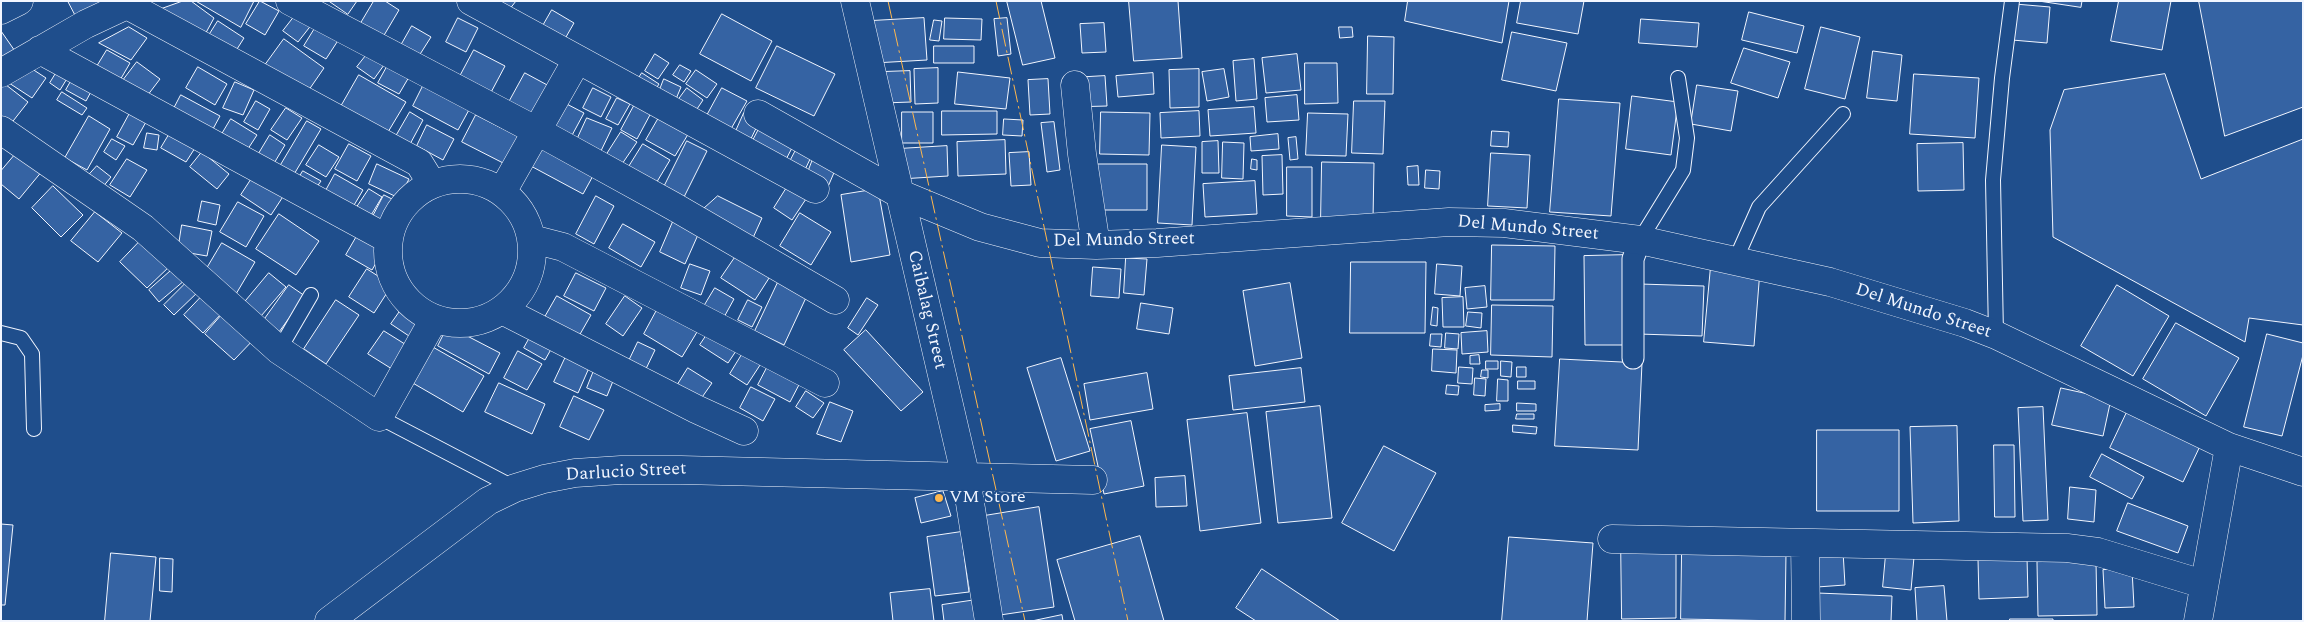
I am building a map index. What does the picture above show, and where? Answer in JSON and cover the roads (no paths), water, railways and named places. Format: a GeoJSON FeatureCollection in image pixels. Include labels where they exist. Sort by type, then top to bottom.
{"type":"FeatureCollection","features":[{"type":"Feature","properties":{"kind":"street"},"geometry":{"type":"LineString","coordinates":[[1,10],[19,1]]}},
{"type":"Feature","properties":{"kind":"street"},"geometry":{"type":"LineString","coordinates":[[290,1],[537,131],[673,206],[835,300]]}},
{"type":"Feature","properties":{"kind":"street"},"geometry":{"type":"LineString","coordinates":[[471,1],[816,189]]}},
{"type":"Feature","properties":{"kind":"street","name":"Caibalag Street"},"geometry":{"type":"LineString","coordinates":[[855,1],[898,193],[966,478],[989,621]]}},
{"type":"Feature","properties":{"kind":"street"},"geometry":{"type":"LineString","coordinates":[[1,74],[40,50],[131,3],[419,163],[432,184]]}},
{"type":"Feature","properties":{"kind":"street"},"geometry":{"type":"LineString","coordinates":[[40,50],[388,239]]}},
{"type":"Feature","properties":{"kind":"street"},"geometry":{"type":"LineString","coordinates":[[502,192],[577,60]]}},
{"type":"Feature","properties":{"kind":"street"},"geometry":{"type":"LineString","coordinates":[[1075,85],[1082,154],[1096,245]]}},
{"type":"Feature","properties":{"kind":"street","name":"Del Mundo Street"},"geometry":{"type":"LineString","coordinates":[[758,114],[898,193],[988,230],[1040,243],[1096,245],[1157,243],[1477,221],[1640,240],[1830,282],[1965,323],[1996,335],[2229,447],[2303,472]]}},
{"type":"Feature","properties":{"kind":"street"},"geometry":{"type":"LineString","coordinates":[[1,130],[143,228],[279,350],[380,417],[434,319]]}},
{"type":"Feature","properties":{"kind":"street"},"geometry":{"type":"LineString","coordinates":[[450,179],[468,179],[485,183],[502,192],[516,205],[526,221],[532,239],[532,260],[527,279],[517,296],[502,310],[481,320],[457,324],[434,319],[412,306],[396,287],[388,264],[388,239],[393,222],[402,206],[416,193],[432,184],[450,179]]}},
{"type":"Feature","properties":{"kind":"street"},"geometry":{"type":"LineString","coordinates":[[532,239],[563,247],[825,382]]}},
{"type":"Feature","properties":{"kind":"street"},"geometry":{"type":"LineString","coordinates":[[1633,358],[1633,260],[1640,240]]}},
{"type":"Feature","properties":{"kind":"street"},"geometry":{"type":"LineString","coordinates":[[502,310],[696,409],[744,431]]}},
{"type":"Feature","properties":{"kind":"street"},"geometry":{"type":"LineString","coordinates":[[2198,621],[2203,584],[2229,447]]}},
{"type":"Feature","properties":{"kind":"street","name":"Darlucio Street"},"geometry":{"type":"LineString","coordinates":[[339,615],[488,501],[515,488],[576,473],[621,470],[681,470],[1093,480]]}},
{"type":"Feature","properties":{"kind":"street"},"geometry":{"type":"LineString","coordinates":[[1612,539],[2067,548],[2098,552],[2203,584]]}},
{"type":"Feature","properties":{"kind":"street"},"geometry":{"type":"LineString","coordinates":[[1805,543],[1806,621]]}},
{"type":"Feature","properties":{"kind":"lane"},"geometry":{"type":"LineString","coordinates":[[1996,335],[1994,180],[2002,78],[2012,1]]}},
{"type":"Feature","properties":{"kind":"lane"},"geometry":{"type":"LineString","coordinates":[[1640,240],[1683,170],[1688,138],[1678,78]]}},
{"type":"Feature","properties":{"kind":"lane"},"geometry":{"type":"LineString","coordinates":[[1734,261],[1759,207],[1843,114]]}},
{"type":"Feature","properties":{"kind":"lane"},"geometry":{"type":"LineString","coordinates":[[279,350],[311,295]]}},
{"type":"Feature","properties":{"kind":"lane"},"geometry":{"type":"LineString","coordinates":[[1,333],[21,338],[32,354],[34,429]]}},
{"type":"Feature","properties":{"kind":"lane"},"geometry":{"type":"LineString","coordinates":[[380,417],[515,488]]}},
{"type":"Feature","properties":{"kind":"place","name":"VM Store"},"geometry":{"type":"Point","coordinates":[939,498]}}]}
